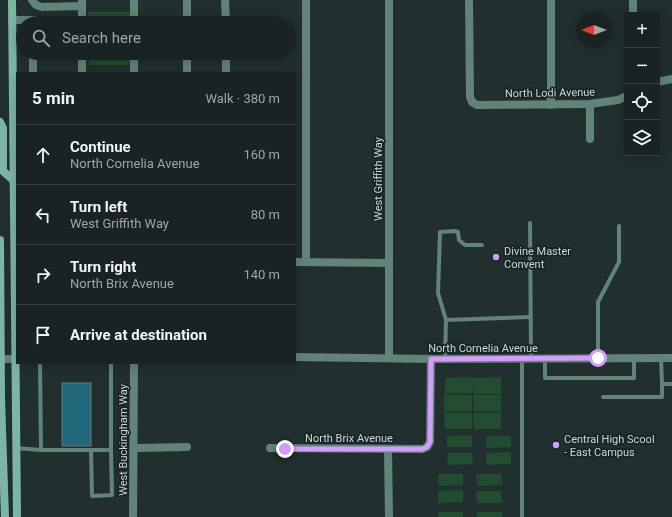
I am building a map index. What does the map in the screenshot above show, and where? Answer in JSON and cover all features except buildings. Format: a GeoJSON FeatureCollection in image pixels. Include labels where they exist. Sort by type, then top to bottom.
{"type":"FeatureCollection","features":[{"type":"Feature","properties":{"kind":"main road"},"geometry":{"type":"LineString","coordinates":[[12,0],[16,261],[17,517]]}},
{"type":"Feature","properties":{"kind":"main road"},"geometry":{"type":"LineString","coordinates":[[0,122],[3,128],[3,171],[15,180]]}},
{"type":"Feature","properties":{"kind":"main road"},"geometry":{"type":"LineString","coordinates":[[0,240],[0,359],[4,517]]}},
{"type":"Feature","properties":{"kind":"street"},"geometry":{"type":"LineString","coordinates":[[32,0],[36,5],[42,7],[82,3],[82,16]]}},
{"type":"Feature","properties":{"kind":"street"},"geometry":{"type":"LineString","coordinates":[[134,0],[134,16]]}},
{"type":"Feature","properties":{"kind":"street"},"geometry":{"type":"LineString","coordinates":[[187,0],[187,16]]}},
{"type":"Feature","properties":{"kind":"street"},"geometry":{"type":"LineString","coordinates":[[225,0],[226,16]]}},
{"type":"Feature","properties":{"kind":"street"},"geometry":{"type":"LineString","coordinates":[[306,0],[306,261]]}},
{"type":"Feature","properties":{"kind":"street","name":"West Griffith Way"},"geometry":{"type":"LineString","coordinates":[[389,0],[389,358]]}},
{"type":"Feature","properties":{"kind":"street","name":"North Lodi Avenue"},"geometry":{"type":"LineString","coordinates":[[469,0],[470,97],[472,102],[477,105],[590,104],[618,100],[624,97]]}},
{"type":"Feature","properties":{"kind":"street"},"geometry":{"type":"LineString","coordinates":[[551,0],[551,105]]}},
{"type":"Feature","properties":{"kind":"street"},"geometry":{"type":"LineString","coordinates":[[633,0],[633,12]]}},
{"type":"Feature","properties":{"kind":"street"},"geometry":{"type":"LineString","coordinates":[[12,20],[16,20]]}},
{"type":"Feature","properties":{"kind":"street"},"geometry":{"type":"LineString","coordinates":[[33,60],[33,72]]}},
{"type":"Feature","properties":{"kind":"street"},"geometry":{"type":"LineString","coordinates":[[82,60],[82,72]]}},
{"type":"Feature","properties":{"kind":"street"},"geometry":{"type":"LineString","coordinates":[[134,60],[134,72]]}},
{"type":"Feature","properties":{"kind":"street"},"geometry":{"type":"LineString","coordinates":[[187,60],[187,72]]}},
{"type":"Feature","properties":{"kind":"street"},"geometry":{"type":"LineString","coordinates":[[226,60],[226,72]]}},
{"type":"Feature","properties":{"kind":"street"},"geometry":{"type":"LineString","coordinates":[[660,81],[672,78]]}},
{"type":"Feature","properties":{"kind":"street"},"geometry":{"type":"LineString","coordinates":[[590,104],[590,140]]}},
{"type":"Feature","properties":{"kind":"street"},"geometry":{"type":"LineString","coordinates":[[296,262],[389,263]]}},
{"type":"Feature","properties":{"kind":"street","name":"North Cornelia Avenue"},"geometry":{"type":"LineString","coordinates":[[296,357],[431,359],[672,358]]}},
{"type":"Feature","properties":{"kind":"street"},"geometry":{"type":"LineString","coordinates":[[0,359],[16,359]]}},
{"type":"Feature","properties":{"kind":"street","name":"North Brix Avenue"},"geometry":{"type":"LineString","coordinates":[[270,448],[422,449],[427,447],[430,442],[431,359]]}},
{"type":"Feature","properties":{"kind":"street","name":"West Buckingham Way"},"geometry":{"type":"LineString","coordinates":[[133,517],[134,364]]}},
{"type":"Feature","properties":{"kind":"street"},"geometry":{"type":"LineString","coordinates":[[134,448],[187,447]]}},
{"type":"Feature","properties":{"kind":"street"},"geometry":{"type":"LineString","coordinates":[[388,449],[389,517]]}},
{"type":"Feature","properties":{"kind":"lane"},"geometry":{"type":"LineString","coordinates":[[522,517],[526,358],[530,317],[530,223]]}},
{"type":"Feature","properties":{"kind":"lane"},"geometry":{"type":"LineString","coordinates":[[598,358],[598,302],[619,262],[619,226]]}},
{"type":"Feature","properties":{"kind":"lane"},"geometry":{"type":"LineString","coordinates":[[445,359],[446,320],[438,293],[440,232],[455,231],[458,232],[459,240],[465,245],[482,245]]}},
{"type":"Feature","properties":{"kind":"lane"},"geometry":{"type":"LineString","coordinates":[[446,320],[530,317]]}},
{"type":"Feature","properties":{"kind":"lane"},"geometry":{"type":"LineString","coordinates":[[545,358],[545,378],[634,378],[634,358]]}},
{"type":"Feature","properties":{"kind":"lane"},"geometry":{"type":"LineString","coordinates":[[604,397],[662,397],[661,358]]}},
{"type":"Feature","properties":{"kind":"lane"},"geometry":{"type":"LineString","coordinates":[[40,364],[41,450]]}},
{"type":"Feature","properties":{"kind":"lane"},"geometry":{"type":"LineString","coordinates":[[91,450],[92,496],[112,496],[111,364]]}},
{"type":"Feature","properties":{"kind":"lane"},"geometry":{"type":"LineString","coordinates":[[662,384],[672,384]]}},
{"type":"Feature","properties":{"kind":"lane"},"geometry":{"type":"LineString","coordinates":[[16,448],[41,450],[111,450]]}},
{"type":"Feature","properties":{"kind":"green space"},"geometry":{"type":"Polygon","coordinates":[[[88,12],[132,12],[132,16],[88,16],[88,12]]]}},
{"type":"Feature","properties":{"kind":"green space"},"geometry":{"type":"Polygon","coordinates":[[[89,60],[132,60],[132,65],[89,65],[89,60]]]}},
{"type":"Feature","properties":{"kind":"green space"},"geometry":{"type":"Polygon","coordinates":[[[473,377],[473,393],[445,394],[445,378],[473,377]]]}},
{"type":"Feature","properties":{"kind":"green space"},"geometry":{"type":"Polygon","coordinates":[[[501,377],[501,394],[474,394],[473,378],[501,377]]]}},
{"type":"Feature","properties":{"kind":"green space"},"geometry":{"type":"Polygon","coordinates":[[[444,395],[472,395],[472,411],[444,412],[444,395]]]}},
{"type":"Feature","properties":{"kind":"green space"},"geometry":{"type":"Polygon","coordinates":[[[473,395],[501,395],[501,411],[474,411],[473,395]]]}},
{"type":"Feature","properties":{"kind":"green space"},"geometry":{"type":"Polygon","coordinates":[[[501,412],[501,429],[474,429],[473,413],[501,412]]]}},
{"type":"Feature","properties":{"kind":"green space"},"geometry":{"type":"Polygon","coordinates":[[[444,413],[472,413],[472,429],[445,429],[444,413]]]}},
{"type":"Feature","properties":{"kind":"green space"},"geometry":{"type":"Polygon","coordinates":[[[472,435],[472,447],[447,447],[447,436],[472,435]]]}},
{"type":"Feature","properties":{"kind":"green space"},"geometry":{"type":"Polygon","coordinates":[[[486,436],[511,436],[511,447],[486,448],[486,436]]]}},
{"type":"Feature","properties":{"kind":"green space"},"geometry":{"type":"Polygon","coordinates":[[[511,452],[511,464],[486,465],[486,453],[511,452]]]}},
{"type":"Feature","properties":{"kind":"green space"},"geometry":{"type":"Polygon","coordinates":[[[447,453],[472,453],[473,464],[448,465],[447,453]]]}},
{"type":"Feature","properties":{"kind":"green space"},"geometry":{"type":"Polygon","coordinates":[[[438,474],[463,474],[463,485],[438,486],[438,474]]]}},
{"type":"Feature","properties":{"kind":"green space"},"geometry":{"type":"Polygon","coordinates":[[[476,474],[501,474],[502,485],[477,486],[476,474]]]}},
{"type":"Feature","properties":{"kind":"green space"},"geometry":{"type":"Polygon","coordinates":[[[463,490],[463,502],[438,503],[438,491],[463,490]]]}},
{"type":"Feature","properties":{"kind":"green space"},"geometry":{"type":"Polygon","coordinates":[[[476,491],[501,491],[502,503],[477,503],[476,491]]]}},
{"type":"Feature","properties":{"kind":"green space"},"geometry":{"type":"Polygon","coordinates":[[[438,512],[463,512],[463,517],[438,517],[438,512]]]}},
{"type":"Feature","properties":{"kind":"green space"},"geometry":{"type":"Polygon","coordinates":[[[477,512],[502,512],[502,517],[477,517],[477,512]]]}},
{"type":"Feature","properties":{"kind":"place","name":"Divine Master Convent"},"geometry":{"type":"Point","coordinates":[496,257]}},
{"type":"Feature","properties":{"kind":"place","name":"Central High Scool - East Campus"},"geometry":{"type":"Point","coordinates":[556,445]}},
{"type":"Feature","properties":{"kind":"route"},"geometry":{"type":"LineString","coordinates":[[285,449],[422,449],[427,447],[430,442],[431,359],[598,358]]}}]}
